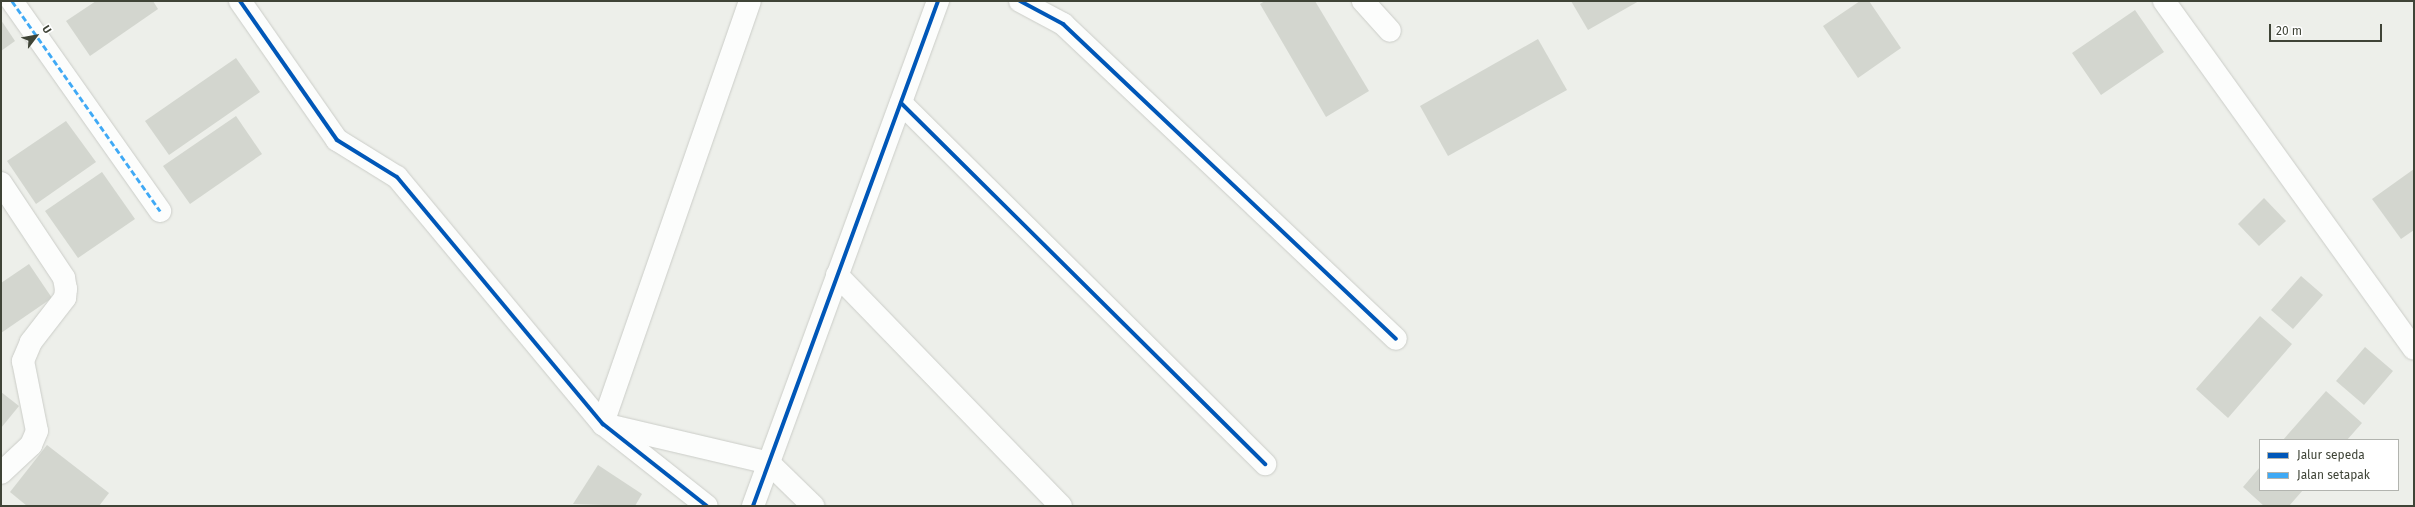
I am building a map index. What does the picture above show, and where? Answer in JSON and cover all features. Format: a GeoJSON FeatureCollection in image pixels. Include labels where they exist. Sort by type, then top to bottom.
{"type":"FeatureCollection","features":[{"type":"Feature","properties":{"kind":"street"},"geometry":{"type":"LineString","coordinates":[[12,1],[160,211]]}},
{"type":"Feature","properties":{"kind":"street"},"geometry":{"type":"LineString","coordinates":[[240,1],[336,140],[398,178],[603,424],[707,506]]}},
{"type":"Feature","properties":{"kind":"street"},"geometry":{"type":"LineString","coordinates":[[603,424],[750,1]]}},
{"type":"Feature","properties":{"kind":"street"},"geometry":{"type":"LineString","coordinates":[[753,506],[938,1]]}},
{"type":"Feature","properties":{"kind":"street"},"geometry":{"type":"LineString","coordinates":[[1020,1],[1063,24],[1396,339]]}},
{"type":"Feature","properties":{"kind":"street"},"geometry":{"type":"LineString","coordinates":[[1363,1],[1390,31]]}},
{"type":"Feature","properties":{"kind":"street"},"geometry":{"type":"LineString","coordinates":[[2164,1],[2414,349]]}},
{"type":"Feature","properties":{"kind":"street"},"geometry":{"type":"LineString","coordinates":[[901,103],[1266,464]]}},
{"type":"Feature","properties":{"kind":"street"},"geometry":{"type":"LineString","coordinates":[[1,183],[64,278],[66,289],[65,298],[31,342],[23,361],[37,431],[31,445],[1,473]]}},
{"type":"Feature","properties":{"kind":"street"},"geometry":{"type":"LineString","coordinates":[[837,275],[1061,506]]}},
{"type":"Feature","properties":{"kind":"street"},"geometry":{"type":"LineString","coordinates":[[603,424],[769,463],[812,506]]}},
{"type":"Feature","properties":{"kind":"building"},"geometry":{"type":"Polygon","coordinates":[[[96,1],[153,1],[158,9],[90,56],[66,21],[96,1]]]}},
{"type":"Feature","properties":{"kind":"building"},"geometry":{"type":"Polygon","coordinates":[[[1265,1],[1315,1],[1369,91],[1326,117],[1260,4],[1265,1]]]}},
{"type":"Feature","properties":{"kind":"building"},"geometry":{"type":"Polygon","coordinates":[[[1571,1],[1639,1],[1588,30],[1571,1]]]}},
{"type":"Feature","properties":{"kind":"building"},"geometry":{"type":"Polygon","coordinates":[[[1860,1],[1869,1],[1901,48],[1858,78],[1823,26],[1860,1]]]}},
{"type":"Feature","properties":{"kind":"building"},"geometry":{"type":"Polygon","coordinates":[[[2135,10],[2164,52],[2101,95],[2072,53],[2135,10]]]}},
{"type":"Feature","properties":{"kind":"building"},"geometry":{"type":"Polygon","coordinates":[[[1,20],[15,41],[1,51],[1,20]]]}},
{"type":"Feature","properties":{"kind":"building"},"geometry":{"type":"Polygon","coordinates":[[[1538,39],[1567,90],[1448,156],[1420,106],[1538,39]]]}},
{"type":"Feature","properties":{"kind":"building"},"geometry":{"type":"Polygon","coordinates":[[[236,58],[260,92],[169,155],[145,121],[236,58]]]}},
{"type":"Feature","properties":{"kind":"building"},"geometry":{"type":"Polygon","coordinates":[[[236,116],[262,154],[190,204],[163,166],[236,116]]]}},
{"type":"Feature","properties":{"kind":"building"},"geometry":{"type":"Polygon","coordinates":[[[66,121],[96,162],[36,204],[7,161],[66,121]]]}},
{"type":"Feature","properties":{"kind":"building"},"geometry":{"type":"Polygon","coordinates":[[[2414,169],[2414,230],[2401,239],[2372,199],[2414,169]]]}},
{"type":"Feature","properties":{"kind":"building"},"geometry":{"type":"Polygon","coordinates":[[[102,172],[135,219],[78,258],[45,211],[102,172]]]}},
{"type":"Feature","properties":{"kind":"building"},"geometry":{"type":"Polygon","coordinates":[[[2264,198],[2286,221],[2259,246],[2238,224],[2264,198]]]}},
{"type":"Feature","properties":{"kind":"building"},"geometry":{"type":"Polygon","coordinates":[[[29,264],[52,298],[1,333],[1,283],[29,264]]]}},
{"type":"Feature","properties":{"kind":"building"},"geometry":{"type":"Polygon","coordinates":[[[2301,276],[2323,295],[2293,329],[2271,310],[2301,276]]]}},
{"type":"Feature","properties":{"kind":"building"},"geometry":{"type":"Polygon","coordinates":[[[2260,316],[2292,344],[2228,418],[2196,389],[2260,316]]]}},
{"type":"Feature","properties":{"kind":"building"},"geometry":{"type":"Polygon","coordinates":[[[2365,347],[2393,371],[2364,405],[2336,381],[2365,347]]]}},
{"type":"Feature","properties":{"kind":"building"},"geometry":{"type":"Polygon","coordinates":[[[2326,391],[2362,423],[2348,439],[2284,439],[2326,391]]]}},
{"type":"Feature","properties":{"kind":"building"},"geometry":{"type":"Polygon","coordinates":[[[1,392],[19,406],[1,428],[1,392]]]}},
{"type":"Feature","properties":{"kind":"building"},"geometry":{"type":"Polygon","coordinates":[[[47,445],[109,493],[99,506],[27,506],[10,492],[47,445]]]}},
{"type":"Feature","properties":{"kind":"building"},"geometry":{"type":"Polygon","coordinates":[[[598,465],[642,494],[635,506],[573,504],[598,465]]]}},
{"type":"Feature","properties":{"kind":"building"},"geometry":{"type":"Polygon","coordinates":[[[2259,468],[2259,491],[2302,491],[2289,506],[2264,506],[2243,487],[2259,468]]]}},
{"type":"Feature","properties":{"kind":"marked path"},"geometry":{"type":"LineString","coordinates":[[12,1],[160,211]]}},
{"type":"Feature","properties":{"kind":"cycle path"},"geometry":{"type":"LineString","coordinates":[[240,1],[337,140],[397,177],[603,424],[707,506]]}},
{"type":"Feature","properties":{"kind":"cycle path"},"geometry":{"type":"LineString","coordinates":[[753,506],[938,1]]}},
{"type":"Feature","properties":{"kind":"cycle path"},"geometry":{"type":"LineString","coordinates":[[1020,1],[1063,24],[1396,339]]}},
{"type":"Feature","properties":{"kind":"cycle path"},"geometry":{"type":"LineString","coordinates":[[901,103],[1265,464]]}}]}
